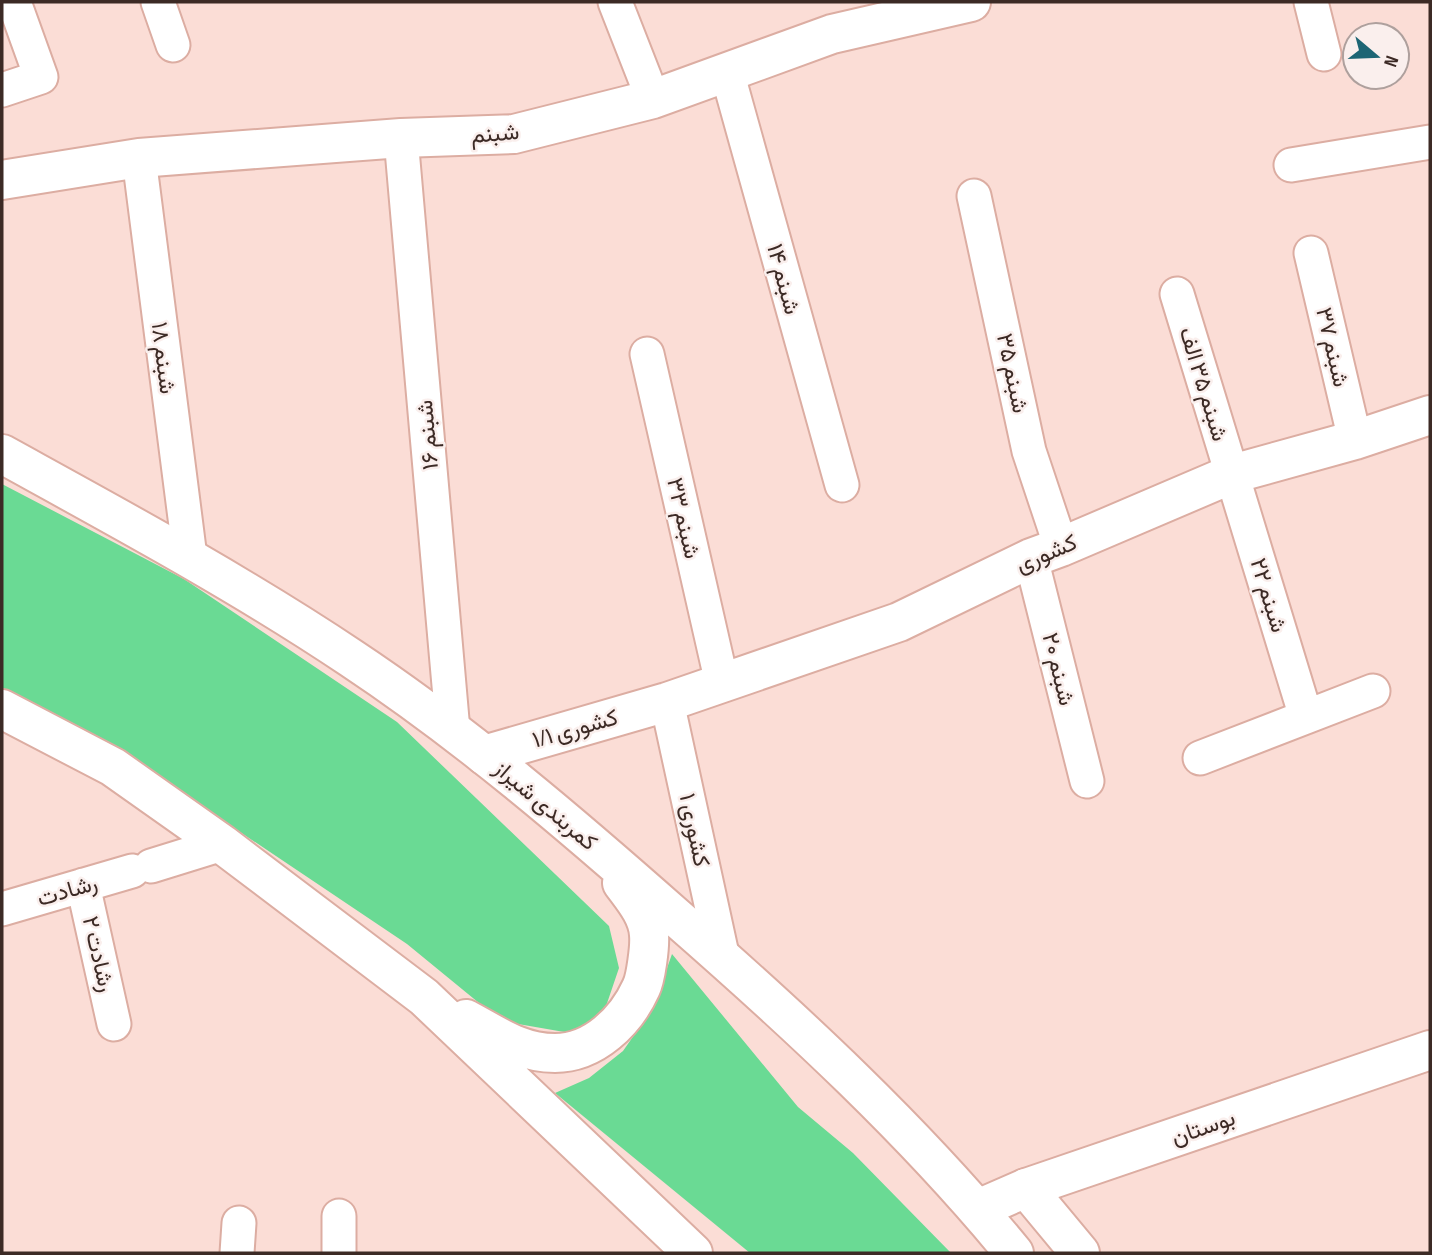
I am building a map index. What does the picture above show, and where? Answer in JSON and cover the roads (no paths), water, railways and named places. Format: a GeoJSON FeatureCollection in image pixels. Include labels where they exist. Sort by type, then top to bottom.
{"type":"FeatureCollection","features":[{"type":"Feature","properties":{"kind":"main road","name":"شبنم"},"geometry":{"type":"LineString","coordinates":[[2,180],[139,158],[401,138],[514,134],[653,99],[832,34],[971,2]]}},
{"type":"Feature","properties":{"kind":"main road","name":"کشوری"},"geometry":{"type":"LineString","coordinates":[[667,702],[899,622],[1046,552],[1232,474],[1429,421]]}},
{"type":"Feature","properties":{"kind":"main road","name":"کمربندی شیراز"},"geometry":{"type":"LineString","coordinates":[[2,454],[190,557],[352,658],[484,755],[580,832],[832,1059],[978,1209],[1014,1253]]}},
{"type":"Feature","properties":{"kind":"main road","name":"۱/۱ کشوری"},"geometry":{"type":"LineString","coordinates":[[484,755],[667,702]]}},
{"type":"Feature","properties":{"kind":"main road"},"geometry":{"type":"LineString","coordinates":[[2,709],[113,767],[222,844],[424,997],[693,1253]]}},
{"type":"Feature","properties":{"kind":"main road"},"geometry":{"type":"LineString","coordinates":[[424,997],[524,1050],[558,1053],[592,1045],[621,1020],[643,986],[649,933],[639,904],[580,832]]}},
{"type":"Feature","properties":{"kind":"main road","name":"بوستان"},"geometry":{"type":"LineString","coordinates":[[978,1209],[1026,1188],[1430,1050]]}},
{"type":"Feature","properties":{"kind":"main road"},"geometry":{"type":"LineString","coordinates":[[1026,1188],[1080,1253]]}},
{"type":"Feature","properties":{"kind":"street"},"geometry":{"type":"LineString","coordinates":[[2,90],[41,77],[14,2]]}},
{"type":"Feature","properties":{"kind":"street"},"geometry":{"type":"LineString","coordinates":[[158,2],[173,45]]}},
{"type":"Feature","properties":{"kind":"street"},"geometry":{"type":"LineString","coordinates":[[615,2],[653,99]]}},
{"type":"Feature","properties":{"kind":"street"},"geometry":{"type":"LineString","coordinates":[[1311,2],[1324,54]]}},
{"type":"Feature","properties":{"kind":"street","name":"۱۴ شبنم"},"geometry":{"type":"LineString","coordinates":[[727,72],[842,485]]}},
{"type":"Feature","properties":{"kind":"street","name":"۱۶ شبنم"},"geometry":{"type":"LineString","coordinates":[[401,138],[453,731]]}},
{"type":"Feature","properties":{"kind":"street"},"geometry":{"type":"LineString","coordinates":[[1291,165],[1430,142]]}},
{"type":"Feature","properties":{"kind":"street","name":"۱۸ شبنم"},"geometry":{"type":"LineString","coordinates":[[139,158],[190,557]]}},
{"type":"Feature","properties":{"kind":"street","name":"۳۵ شبنم"},"geometry":{"type":"LineString","coordinates":[[974,196],[1029,451],[1046,552]]}},
{"type":"Feature","properties":{"kind":"street","name":"۳۷ شبنم"},"geometry":{"type":"LineString","coordinates":[[1311,253],[1356,440]]}},
{"type":"Feature","properties":{"kind":"street","name":"شبنم ۳۵ الف"},"geometry":{"type":"LineString","coordinates":[[1177,294],[1232,474]]}},
{"type":"Feature","properties":{"kind":"street","name":"۳۳ شبنم"},"geometry":{"type":"LineString","coordinates":[[647,354],[722,683]]}},
{"type":"Feature","properties":{"kind":"street","name":"۲۲ شبنم"},"geometry":{"type":"LineString","coordinates":[[1232,474],[1306,717]]}},
{"type":"Feature","properties":{"kind":"street","name":"۲۰ شبنم"},"geometry":{"type":"LineString","coordinates":[[1046,552],[1087,781]]}},
{"type":"Feature","properties":{"kind":"street"},"geometry":{"type":"LineString","coordinates":[[1200,758],[1373,691]]}},
{"type":"Feature","properties":{"kind":"street","name":"۱ کشوری"},"geometry":{"type":"LineString","coordinates":[[667,702],[723,959]]}},
{"type":"Feature","properties":{"kind":"street","name":"رشادت"},"geometry":{"type":"LineString","coordinates":[[2,909],[222,844]]}},
{"type":"Feature","properties":{"kind":"street","name":"۲ رشادت"},"geometry":{"type":"LineString","coordinates":[[83,885],[114,1024]]}},
{"type":"Feature","properties":{"kind":"street"},"geometry":{"type":"LineString","coordinates":[[339,1216],[339,1253]]}}]}
